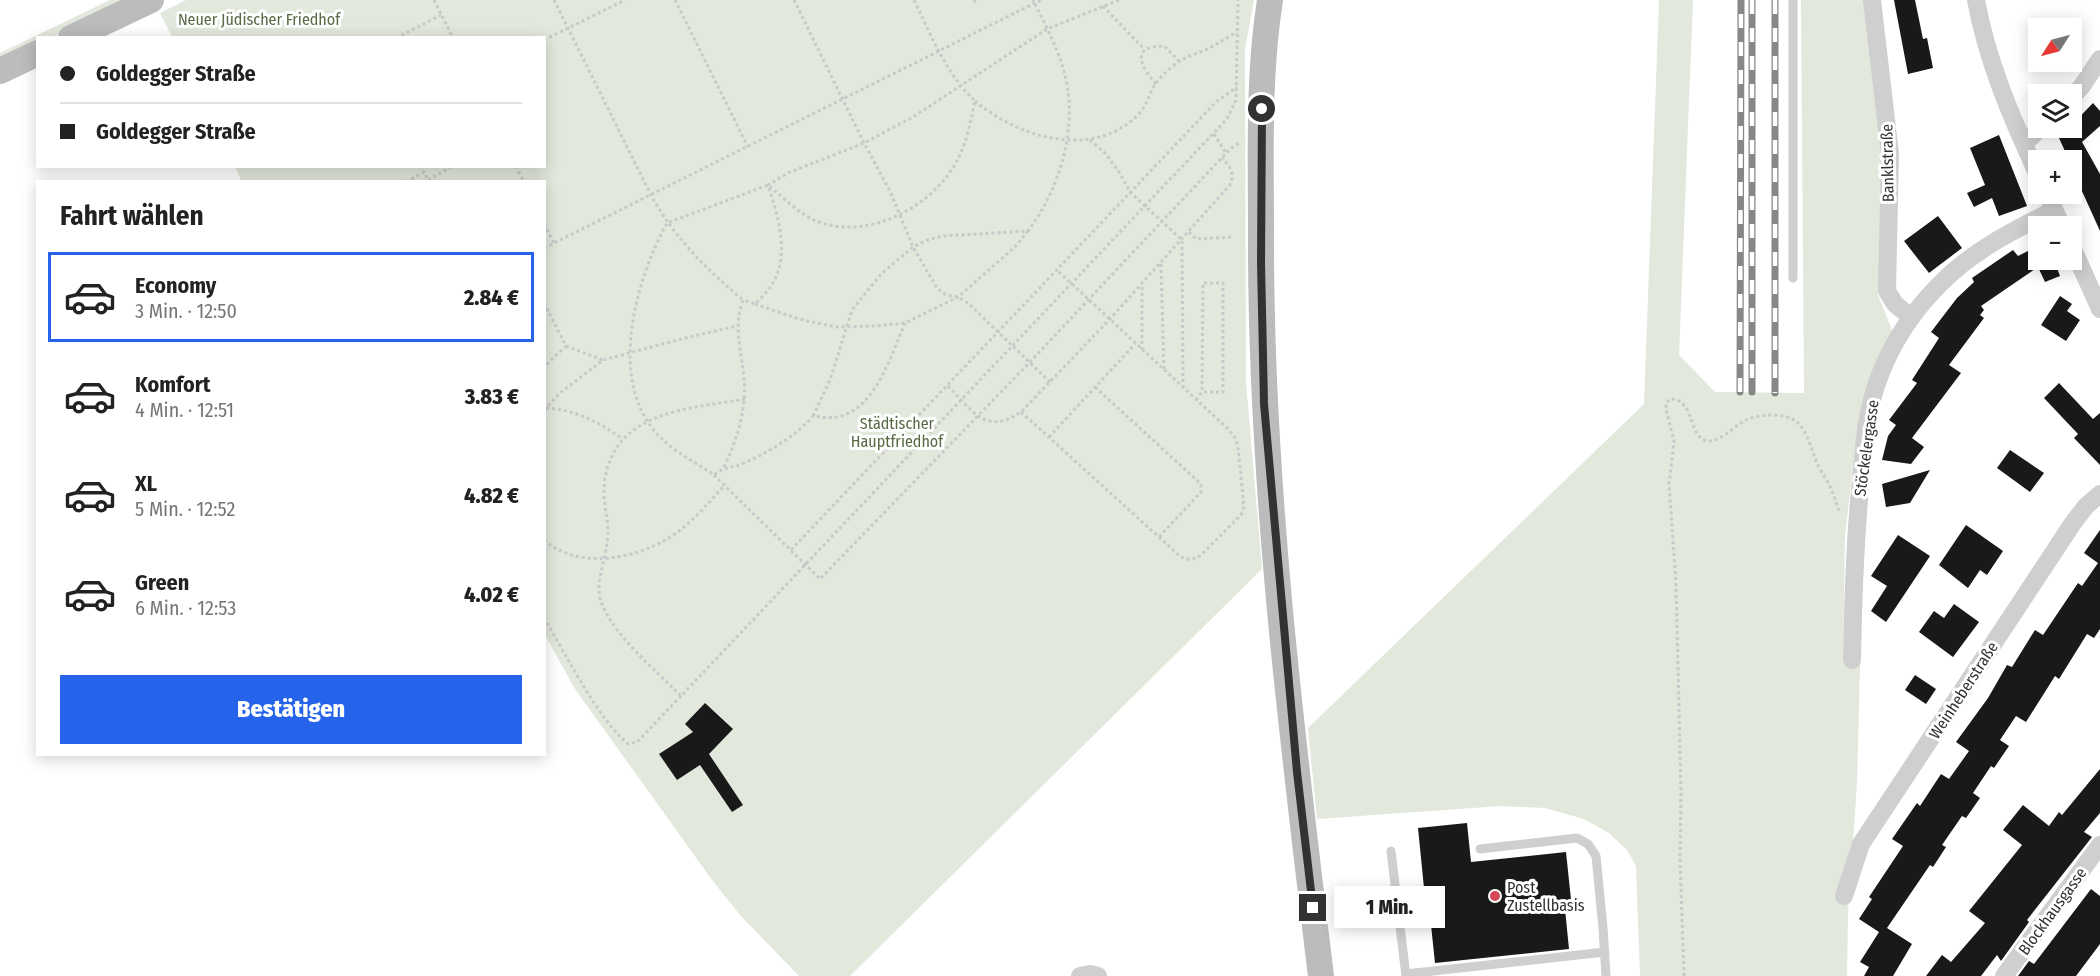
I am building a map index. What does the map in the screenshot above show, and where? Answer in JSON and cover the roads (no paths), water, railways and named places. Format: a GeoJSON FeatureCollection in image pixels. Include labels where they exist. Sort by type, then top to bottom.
{"type":"FeatureCollection","features":[{"type":"Feature","properties":{"kind":"street"},"geometry":{"type":"LineString","coordinates":[[76,36],[151,0]]}},
{"type":"Feature","properties":{"kind":"street"},"geometry":{"type":"LineString","coordinates":[[1270,0],[1265,32],[1261,129],[1261,326],[1264,404],[1297,772],[1321,976]]}},
{"type":"Feature","properties":{"kind":"street","name":"Banklstraße"},"geometry":{"type":"LineString","coordinates":[[1872,0],[1890,154],[1887,291],[1895,304],[1911,317]]}},
{"type":"Feature","properties":{"kind":"street"},"geometry":{"type":"LineString","coordinates":[[1976,0],[1981,27],[1997,80],[2028,153]]}},
{"type":"Feature","properties":{"kind":"street"},"geometry":{"type":"LineString","coordinates":[[0,71],[36,54]]}},
{"type":"Feature","properties":{"kind":"street"},"geometry":{"type":"LineString","coordinates":[[2082,86],[2100,59]]}},
{"type":"Feature","properties":{"kind":"street"},"geometry":{"type":"LineString","coordinates":[[2024,144],[2030,138]]}},
{"type":"Feature","properties":{"kind":"street","name":"Stöckelergasse"},"geometry":{"type":"LineString","coordinates":[[1852,660],[1854,541],[1869,412],[1879,377],[1892,346],[1911,317],[1940,283],[1970,258],[2048,204]]}},
{"type":"Feature","properties":{"kind":"street"},"geometry":{"type":"LineString","coordinates":[[2082,269],[2100,309]]}},
{"type":"Feature","properties":{"kind":"street","name":"Weinheberstraße"},"geometry":{"type":"LineString","coordinates":[[1844,896],[1861,844],[2073,523],[2086,506],[2100,494]]}},
{"type":"Feature","properties":{"kind":"street","name":"Blockhausgasse"},"geometry":{"type":"LineString","coordinates":[[2004,976],[2100,846]]}},
{"type":"Feature","properties":{"kind":"street"},"geometry":{"type":"LineString","coordinates":[[1080,976],[1090,974],[1098,976]]}},
{"type":"Feature","properties":{"kind":"lane"},"geometry":{"type":"LineString","coordinates":[[1793,0],[1793,278]]}},
{"type":"Feature","properties":{"kind":"lane"},"geometry":{"type":"LineString","coordinates":[[1480,849],[1577,838],[1588,844],[1596,856],[1606,976]]}},
{"type":"Feature","properties":{"kind":"lane"},"geometry":{"type":"LineString","coordinates":[[1391,851],[1406,975],[1605,952]]}},
{"type":"Feature","properties":{"kind":"railway"},"geometry":{"type":"LineString","coordinates":[[1740,392],[1741,0]]}},
{"type":"Feature","properties":{"kind":"railway"},"geometry":{"type":"LineString","coordinates":[[1752,0],[1752,392]]}},
{"type":"Feature","properties":{"kind":"railway"},"geometry":{"type":"LineString","coordinates":[[1775,0],[1775,393]]}},
{"type":"Feature","properties":{"kind":"place","name":"Post Zustellbasis"},"geometry":{"type":"Point","coordinates":[1495,896]}},
{"type":"Feature","properties":{"kind":"park label","name":"Neuer Jüdischer Friedhof"},"geometry":{"type":"Point","coordinates":[259,19]}},
{"type":"Feature","properties":{"kind":"park label","name":"Städtischer Hauptfriedhof"},"geometry":{"type":"Point","coordinates":[897,432]}}]}
